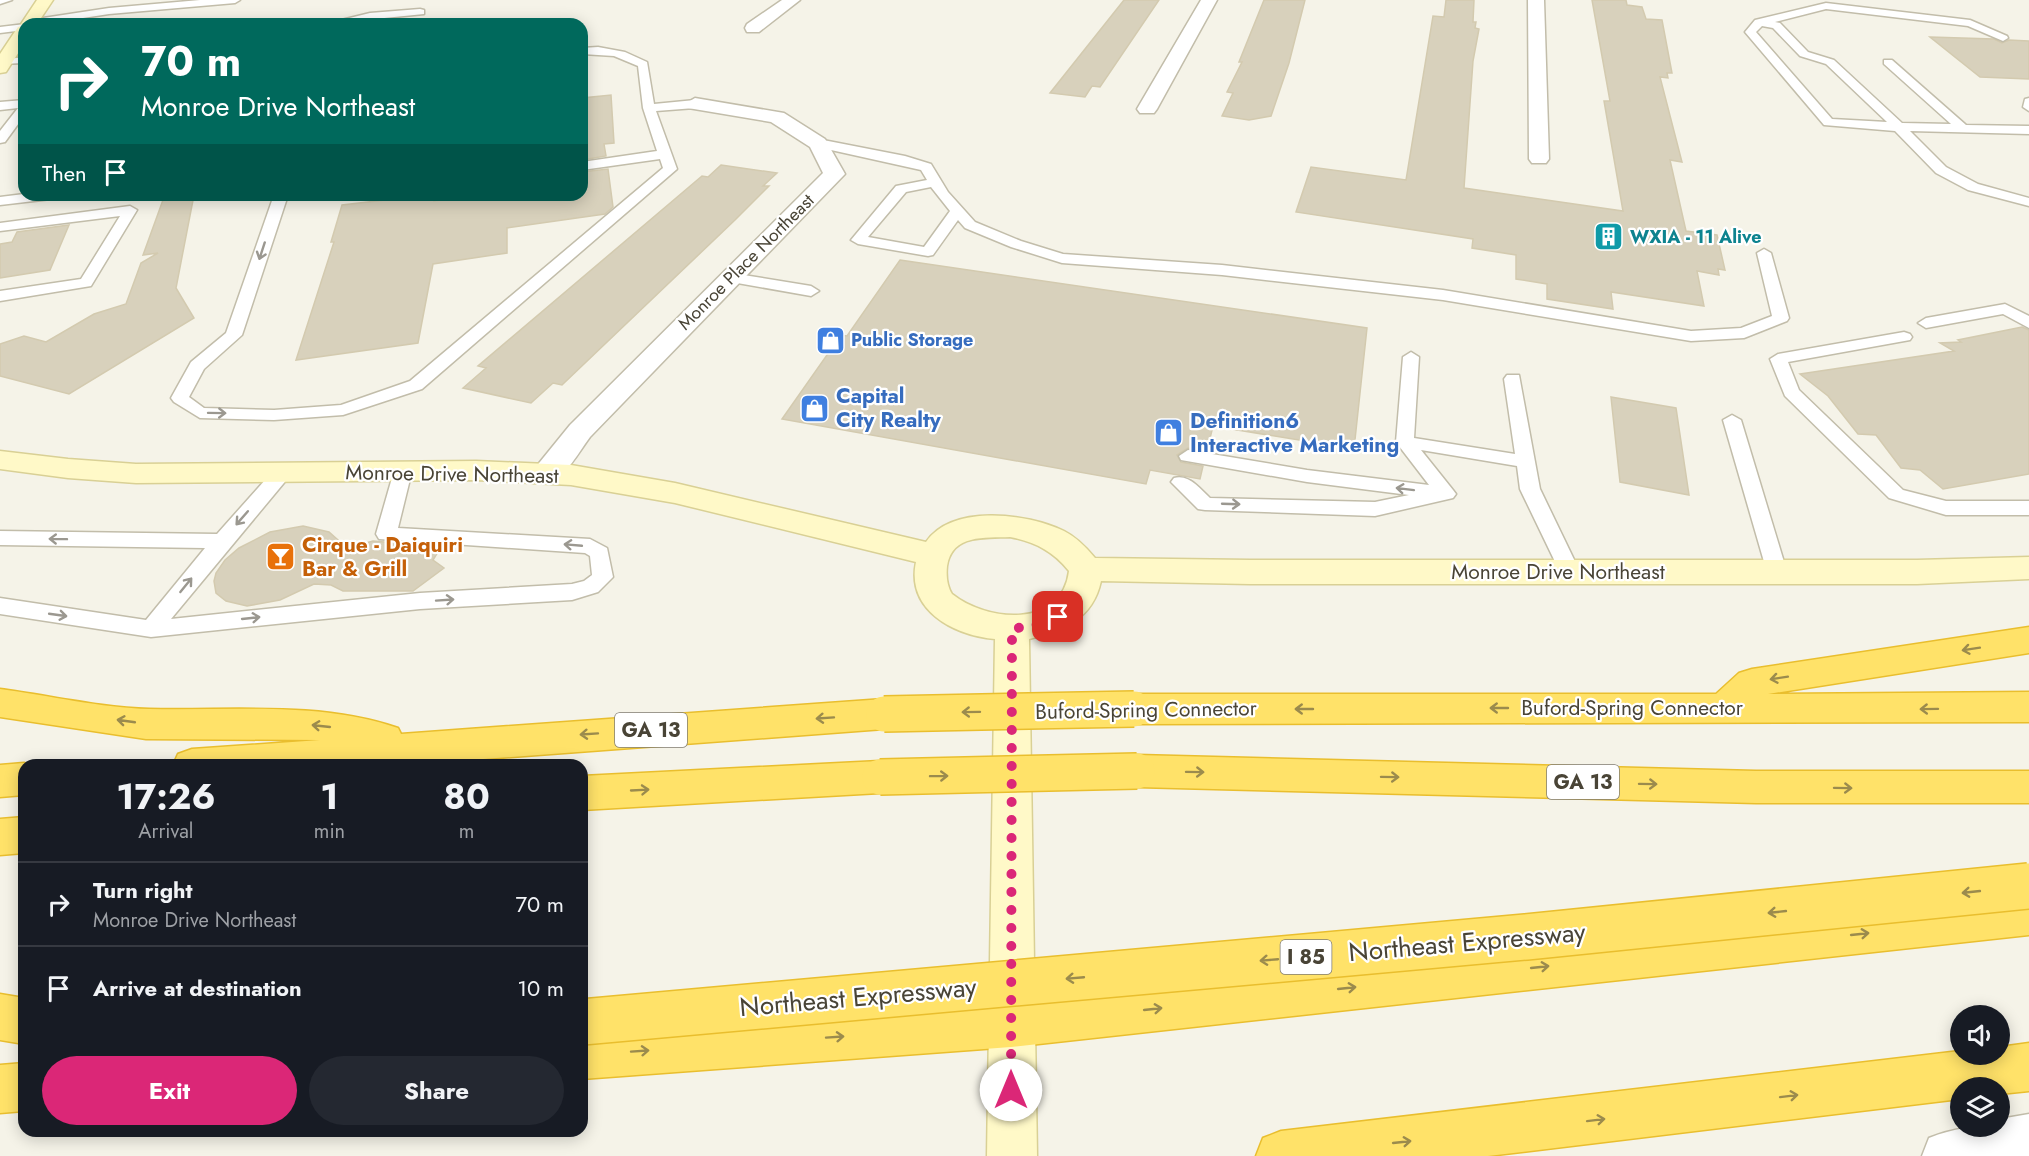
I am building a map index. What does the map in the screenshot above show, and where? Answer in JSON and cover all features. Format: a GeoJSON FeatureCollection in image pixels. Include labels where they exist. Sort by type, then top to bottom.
{"type":"FeatureCollection","features":[{"type":"Feature","properties":{"kind":"highway"},"geometry":{"type":"LineString","coordinates":[[1726,708],[1752,683],[2029,639]]}},
{"type":"Feature","properties":{"kind":"highway"},"geometry":{"type":"LineString","coordinates":[[0,703],[146,724],[322,725],[419,747]]}},
{"type":"Feature","properties":{"kind":"highway","name":"Buford-Spring Connector"},"geometry":{"type":"LineString","coordinates":[[268,759],[884,714],[1134,709],[2029,707]]}},
{"type":"Feature","properties":{"kind":"highway","name":"GA 13"},"geometry":{"type":"LineString","coordinates":[[588,794],[880,777],[1137,771],[1756,787],[1961,789],[2029,787]]}},
{"type":"Feature","properties":{"kind":"highway"},"geometry":{"type":"LineString","coordinates":[[0,781],[18,780]]}},
{"type":"Feature","properties":{"kind":"highway"},"geometry":{"type":"LineString","coordinates":[[0,837],[18,836]]}},
{"type":"Feature","properties":{"kind":"highway","name":"Northeast Expressway"},"geometry":{"type":"LineString","coordinates":[[588,1021],[1526,937],[2029,886]]}},
{"type":"Feature","properties":{"kind":"highway"},"geometry":{"type":"LineString","coordinates":[[588,1055],[1011,1024],[2029,915]]}},
{"type":"Feature","properties":{"kind":"highway"},"geometry":{"type":"LineString","coordinates":[[0,1017],[18,1020]]}},
{"type":"Feature","properties":{"kind":"highway"},"geometry":{"type":"LineString","coordinates":[[1281,1156],[2029,1067]]}},
{"type":"Feature","properties":{"kind":"highway"},"geometry":{"type":"LineString","coordinates":[[0,1089],[18,1088]]}},
{"type":"Feature","properties":{"kind":"main road"},"geometry":{"type":"LineString","coordinates":[[33,18],[45,0]]}},
{"type":"Feature","properties":{"kind":"main road"},"geometry":{"type":"LineString","coordinates":[[2,65],[16,36]]}},
{"type":"Feature","properties":{"kind":"main road","name":"Monroe Drive Northeast"},"geometry":{"type":"LineString","coordinates":[[0,460],[54,469],[140,475],[403,471],[546,473],[651,486],[933,555]]}},
{"type":"Feature","properties":{"kind":"main road"},"geometry":{"type":"LineString","coordinates":[[1010,526],[1042,533],[1066,545],[1086,569],[1084,589],[1074,605],[1058,617],[1041,624],[1012,629],[966,621],[940,603],[928,579],[933,555],[944,541],[958,531],[1010,526]]}},
{"type":"Feature","properties":{"kind":"main road","name":"Monroe Drive Northeast"},"geometry":{"type":"LineString","coordinates":[[1086,569],[1917,572],[2029,568]]}},
{"type":"Feature","properties":{"kind":"main road"},"geometry":{"type":"LineString","coordinates":[[1012,629],[1012,1156]]}},
{"type":"Feature","properties":{"kind":"street"},"geometry":{"type":"LineString","coordinates":[[753,28],[792,0]]}},
{"type":"Feature","properties":{"kind":"street"},"geometry":{"type":"LineString","coordinates":[[1146,109],[1209,0]]}},
{"type":"Feature","properties":{"kind":"street"},"geometry":{"type":"LineString","coordinates":[[1536,0],[1539,159]]}},
{"type":"Feature","properties":{"kind":"street"},"geometry":{"type":"LineString","coordinates":[[695,104],[777,117],[818,143]]}},
{"type":"Feature","properties":{"kind":"street","name":"Monroe Place Northeast"},"geometry":{"type":"LineString","coordinates":[[546,473],[580,431],[834,174],[818,143]]}},
{"type":"Feature","properties":{"kind":"street"},"geometry":{"type":"LineString","coordinates":[[1947,1156],[2029,1139]]}},
{"type":"Feature","properties":{"kind":"lane"},"geometry":{"type":"LineString","coordinates":[[0,1],[7,0]]}},
{"type":"Feature","properties":{"kind":"lane"},"geometry":{"type":"LineString","coordinates":[[66,18],[109,11],[235,0]]}},
{"type":"Feature","properties":{"kind":"lane"},"geometry":{"type":"LineString","coordinates":[[384,3],[394,6],[398,14]]}},
{"type":"Feature","properties":{"kind":"lane"},"geometry":{"type":"LineString","coordinates":[[2003,38],[1970,23],[1826,6],[1759,22],[1750,32],[1828,122],[1899,127],[2029,130]]}},
{"type":"Feature","properties":{"kind":"lane"},"geometry":{"type":"LineString","coordinates":[[371,18],[420,12]]}},
{"type":"Feature","properties":{"kind":"lane"},"geometry":{"type":"LineString","coordinates":[[1759,22],[1776,25],[1804,54],[1830,62],[1941,170],[1973,187],[2029,202]]}},
{"type":"Feature","properties":{"kind":"lane"},"geometry":{"type":"LineString","coordinates":[[0,30],[16,36]]}},
{"type":"Feature","properties":{"kind":"lane"},"geometry":{"type":"LineString","coordinates":[[278,201],[234,335],[197,366],[180,398],[200,413],[273,415],[343,410],[416,385],[670,169],[649,108],[643,63],[632,56],[588,50]]}},
{"type":"Feature","properties":{"kind":"lane"},"geometry":{"type":"LineString","coordinates":[[2,65],[18,61]]}},
{"type":"Feature","properties":{"kind":"lane"},"geometry":{"type":"LineString","coordinates":[[1888,62],[1963,129]]}},
{"type":"Feature","properties":{"kind":"lane"},"geometry":{"type":"LineString","coordinates":[[649,108],[695,104]]}},
{"type":"Feature","properties":{"kind":"lane"},"geometry":{"type":"LineString","coordinates":[[0,106],[18,106]]}},
{"type":"Feature","properties":{"kind":"lane"},"geometry":{"type":"LineString","coordinates":[[0,139],[18,114]]}},
{"type":"Feature","properties":{"kind":"lane"},"geometry":{"type":"LineString","coordinates":[[818,143],[905,160],[926,167],[935,182],[970,225],[1016,244],[1062,258],[1222,270],[1443,295],[1691,336],[1744,333],[1781,318],[1764,253]]}},
{"type":"Feature","properties":{"kind":"lane"},"geometry":{"type":"LineString","coordinates":[[588,165],[665,154]]}},
{"type":"Feature","properties":{"kind":"lane"},"geometry":{"type":"LineString","coordinates":[[935,182],[901,189],[858,240],[928,252],[957,211]]}},
{"type":"Feature","properties":{"kind":"lane"},"geometry":{"type":"LineString","coordinates":[[0,201],[18,198]]}},
{"type":"Feature","properties":{"kind":"lane"},"geometry":{"type":"LineString","coordinates":[[0,227],[130,210],[86,283],[0,296]]}},
{"type":"Feature","properties":{"kind":"lane"},"geometry":{"type":"LineString","coordinates":[[731,278],[811,291]]}},
{"type":"Feature","properties":{"kind":"lane"},"geometry":{"type":"LineString","coordinates":[[1926,323],[2006,309],[2029,323]]}},
{"type":"Feature","properties":{"kind":"lane"},"geometry":{"type":"LineString","coordinates":[[1904,338],[1778,359],[1791,392],[1896,494],[1946,508],[2029,508]]}},
{"type":"Feature","properties":{"kind":"lane"},"geometry":{"type":"LineString","coordinates":[[1411,357],[1405,442],[1446,494]]}},
{"type":"Feature","properties":{"kind":"lane"},"geometry":{"type":"LineString","coordinates":[[1513,379],[1530,489],[1570,572]]}},
{"type":"Feature","properties":{"kind":"lane"},"geometry":{"type":"LineString","coordinates":[[1732,420],[1777,572]]}},
{"type":"Feature","properties":{"kind":"lane"},"geometry":{"type":"LineString","coordinates":[[1405,442],[1525,461]]}},
{"type":"Feature","properties":{"kind":"lane"},"geometry":{"type":"LineString","coordinates":[[1188,456],[1446,494]]}},
{"type":"Feature","properties":{"kind":"lane"},"geometry":{"type":"LineString","coordinates":[[0,606],[151,628],[420,601],[572,592],[591,587],[603,577],[600,553],[590,546],[386,534],[403,471]]}},
{"type":"Feature","properties":{"kind":"lane"},"geometry":{"type":"LineString","coordinates":[[151,628],[222,541],[281,474]]}},
{"type":"Feature","properties":{"kind":"lane"},"geometry":{"type":"LineString","coordinates":[[1181,482],[1205,504],[1375,509],[1446,494]]}},
{"type":"Feature","properties":{"kind":"lane"},"geometry":{"type":"LineString","coordinates":[[0,538],[222,541]]}},
{"type":"Feature","properties":{"kind":"building"},"geometry":{"type":"Polygon","coordinates":[[[1124,0],[1159,0],[1100,87],[1092,86],[1085,97],[1050,93],[1124,0]]]}},
{"type":"Feature","properties":{"kind":"building"},"geometry":{"type":"Polygon","coordinates":[[[1264,0],[1305,0],[1289,63],[1271,116],[1249,120],[1222,116],[1233,93],[1227,92],[1242,62],[1239,62],[1264,0]]]}},
{"type":"Feature","properties":{"kind":"building"},"geometry":{"type":"Polygon","coordinates":[[[1446,0],[1474,0],[1473,22],[1476,22],[1475,28],[1479,29],[1473,61],[1464,188],[1623,211],[1604,101],[1610,101],[1592,0],[1626,0],[1627,5],[1642,7],[1646,19],[1662,20],[1672,73],[1667,73],[1668,78],[1660,77],[1682,162],[1670,160],[1686,231],[1717,235],[1725,270],[1718,269],[1719,275],[1697,271],[1704,306],[1611,292],[1613,309],[1547,299],[1547,284],[1516,279],[1516,255],[1472,248],[1473,239],[1296,212],[1311,167],[1406,180],[1433,16],[1444,17],[1446,0]]]}},
{"type":"Feature","properties":{"kind":"building"},"geometry":{"type":"Polygon","coordinates":[[[1930,37],[1994,39],[2002,43],[2009,40],[2029,41],[2029,79],[1980,77],[1930,37]]]}},
{"type":"Feature","properties":{"kind":"building"},"geometry":{"type":"Polygon","coordinates":[[[611,95],[614,143],[604,144],[606,156],[588,159],[588,97],[611,95]]]}},
{"type":"Feature","properties":{"kind":"building"},"geometry":{"type":"Polygon","coordinates":[[[721,165],[777,173],[763,186],[769,186],[735,220],[562,385],[553,383],[531,403],[463,388],[486,368],[478,366],[702,176],[708,177],[721,165]]]}},
{"type":"Feature","properties":{"kind":"building"},"geometry":{"type":"Polygon","coordinates":[[[608,169],[613,207],[605,214],[507,228],[507,253],[433,264],[418,343],[296,360],[334,242],[331,242],[342,205],[376,201],[588,201],[588,171],[608,169]]]}},
{"type":"Feature","properties":{"kind":"building"},"geometry":{"type":"Polygon","coordinates":[[[163,201],[193,201],[176,288],[194,318],[69,394],[0,376],[0,344],[24,336],[46,342],[94,314],[126,304],[141,263],[158,253],[143,255],[163,201]]]}},
{"type":"Feature","properties":{"kind":"building"},"geometry":{"type":"Polygon","coordinates":[[[69,225],[50,270],[0,278],[0,244],[12,242],[17,232],[69,225]]]}},
{"type":"Feature","properties":{"kind":"building"},"geometry":{"type":"Polygon","coordinates":[[[900,260],[1367,328],[1354,449],[1213,426],[1207,451],[1188,448],[1177,455],[1181,462],[1203,466],[1200,479],[1150,470],[1146,484],[782,419],[841,335],[847,336],[900,260]]]}},
{"type":"Feature","properties":{"kind":"building"},"geometry":{"type":"Polygon","coordinates":[[[2022,327],[2029,330],[2029,474],[1943,489],[1920,470],[1901,468],[1876,435],[1858,434],[1828,396],[1800,374],[1954,351],[1940,343],[1961,342],[1958,340],[2022,327]]]}},
{"type":"Feature","properties":{"kind":"building"},"geometry":{"type":"Polygon","coordinates":[[[1611,397],[1676,408],[1689,495],[1620,482],[1611,397]]]}},
{"type":"Feature","properties":{"kind":"building"},"geometry":{"type":"Polygon","coordinates":[[[303,526],[329,532],[347,548],[373,541],[441,547],[433,560],[444,568],[413,591],[343,591],[331,585],[314,584],[280,600],[247,606],[226,601],[216,593],[214,581],[216,573],[225,560],[239,548],[270,532],[303,526]]]}},
{"type":"Feature","properties":{"kind":"place","name":"WXIA - 11 Alive"},"geometry":{"type":"Point","coordinates":[1609,237]}},
{"type":"Feature","properties":{"kind":"place","name":"Public Storage"},"geometry":{"type":"Point","coordinates":[830,340]}},
{"type":"Feature","properties":{"kind":"place","name":"Capital City Realty"},"geometry":{"type":"Point","coordinates":[815,408]}},
{"type":"Feature","properties":{"kind":"place","name":"Definition6 Interactive Marketing"},"geometry":{"type":"Point","coordinates":[1169,433]}},
{"type":"Feature","properties":{"kind":"place","name":"Cirque - Daiquiri Bar & Grill"},"geometry":{"type":"Point","coordinates":[281,557]}},
{"type":"Feature","properties":{"kind":"route"},"geometry":{"type":"LineString","coordinates":[[1011,1090],[1012,629],[1041,624],[1058,617]]}}]}
